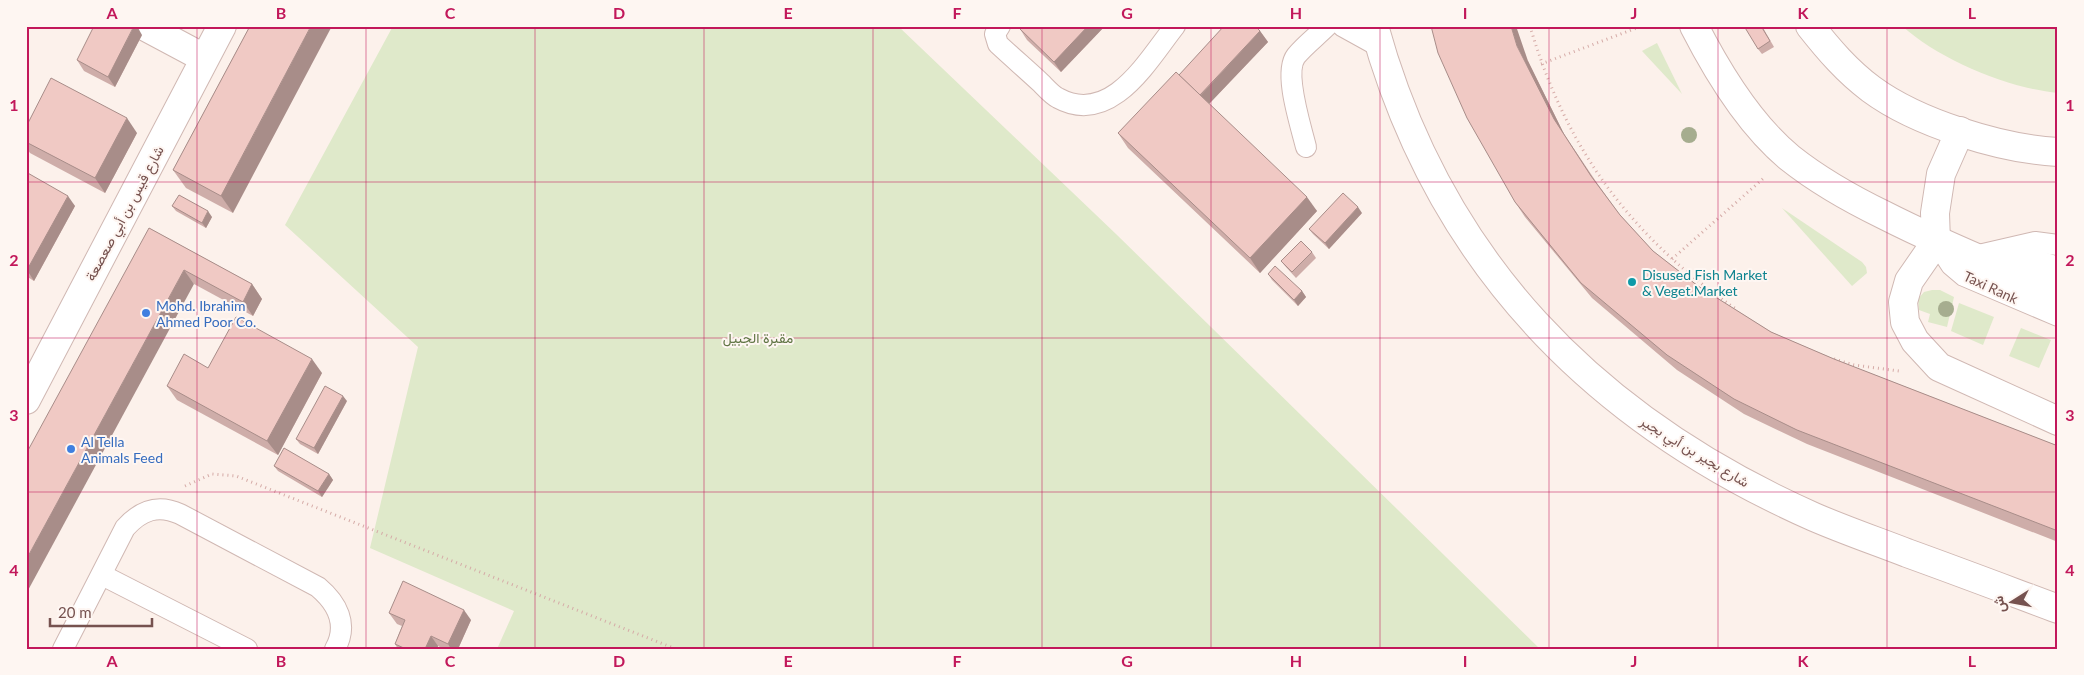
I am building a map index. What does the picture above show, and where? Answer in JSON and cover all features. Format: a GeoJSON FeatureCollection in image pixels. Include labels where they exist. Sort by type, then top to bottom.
{"type":"FeatureCollection","features":[{"type":"Feature","properties":{"kind":"street"},"geometry":{"type":"LineString","coordinates":[[144,26],[204,58]]}},
{"type":"Feature","properties":{"kind":"street","name":"شارع قيس بن أبي صعصعة"},"geometry":{"type":"LineString","coordinates":[[26,400],[222,26]]}},
{"type":"Feature","properties":{"kind":"street"},"geometry":{"type":"LineString","coordinates":[[1694,26],[1718,68],[1742,104],[1789,157],[1850,198],[1936,242],[2058,292]]}},
{"type":"Feature","properties":{"kind":"street"},"geometry":{"type":"LineString","coordinates":[[1810,26],[1834,57],[1872,89],[1914,114],[1960,131],[2007,144],[2058,152]]}},
{"type":"Feature","properties":{"kind":"street","name":"شارع بجير بن أبي بجير"},"geometry":{"type":"LineString","coordinates":[[1377,37],[1394,90],[1411,133],[1453,214],[1489,267],[1535,324],[1601,388],[1637,416],[1679,444],[1730,474],[1805,513],[1859,536],[2058,609]]}},
{"type":"Feature","properties":{"kind":"street"},"geometry":{"type":"LineString","coordinates":[[1960,131],[1941,174],[1935,213],[1936,242],[1909,281],[1903,302],[1905,322],[1915,342],[1939,367],[2058,421]]}},
{"type":"Feature","properties":{"kind":"lane"},"geometry":{"type":"LineString","coordinates":[[1000,26],[996,34],[998,44],[1044,86],[1058,98],[1072,103],[1087,104],[1102,102],[1115,96],[1127,86],[1174,26]]}},
{"type":"Feature","properties":{"kind":"lane"},"geometry":{"type":"LineString","coordinates":[[1306,147],[1291,80],[1292,64],[1296,56],[1328,26]]}},
{"type":"Feature","properties":{"kind":"lane"},"geometry":{"type":"LineString","coordinates":[[1342,26],[1377,37]]}},
{"type":"Feature","properties":{"kind":"lane"},"geometry":{"type":"LineString","coordinates":[[2035,242],[2058,234]]}},
{"type":"Feature","properties":{"kind":"lane","name":"Taxi Rank"},"geometry":{"type":"LineString","coordinates":[[1936,242],[1947,259],[1964,276],[2058,316]]}},
{"type":"Feature","properties":{"kind":"lane","name":"Taxi Rank"},"geometry":{"type":"LineString","coordinates":[[1970,256],[2035,242],[2058,245]]}},
{"type":"Feature","properties":{"kind":"lane"},"geometry":{"type":"LineString","coordinates":[[2002,249],[2058,267]]}},
{"type":"Feature","properties":{"kind":"lane"},"geometry":{"type":"LineString","coordinates":[[63,649],[125,528],[134,518],[146,510],[160,508],[180,514],[318,587],[331,597],[339,612],[341,628],[335,649]]}},
{"type":"Feature","properties":{"kind":"lane"},"geometry":{"type":"LineString","coordinates":[[102,575],[247,649]]}},
{"type":"Feature","properties":{"kind":"path"},"geometry":{"type":"LineString","coordinates":[[1530,26],[1541,64],[1562,115],[1589,163],[1622,207],[1672,259],[1702,286],[1738,311]]}},
{"type":"Feature","properties":{"kind":"path"},"geometry":{"type":"LineString","coordinates":[[1541,64],[1642,26]]}},
{"type":"Feature","properties":{"kind":"path"},"geometry":{"type":"LineString","coordinates":[[1672,259],[1789,157]]}},
{"type":"Feature","properties":{"kind":"path"},"geometry":{"type":"LineString","coordinates":[[1830,358],[1854,365],[1900,371],[1928,370],[1939,367]]}},
{"type":"Feature","properties":{"kind":"path"},"geometry":{"type":"LineString","coordinates":[[160,508],[183,487],[197,480],[212,474],[236,476],[676,649]]}},
{"type":"Feature","properties":{"kind":"green space","name":"مقبرة الجبيل"},"geometry":{"type":"Polygon","coordinates":[[[393,26],[898,26],[1116,234],[1540,649],[497,649],[514,611],[370,548],[418,347],[285,225],[393,26]]]}},
{"type":"Feature","properties":{"kind":"green space"},"geometry":{"type":"Polygon","coordinates":[[[1902,26],[2058,26],[2058,93],[2017,85],[1975,70],[1935,50],[1902,26]]]}},
{"type":"Feature","properties":{"kind":"green space"},"geometry":{"type":"Polygon","coordinates":[[[1657,43],[1682,94],[1642,51],[1657,43]]]}},
{"type":"Feature","properties":{"kind":"green space"},"geometry":{"type":"Polygon","coordinates":[[[1782,208],[1862,262],[1866,267],[1867,273],[1852,286],[1782,208]]]}},
{"type":"Feature","properties":{"kind":"green space"},"geometry":{"type":"Polygon","coordinates":[[[1940,290],[1954,297],[1947,327],[1928,322],[1930,314],[1919,310],[1918,299],[1924,292],[1940,290]]]}},
{"type":"Feature","properties":{"kind":"green space"},"geometry":{"type":"Polygon","coordinates":[[[1959,303],[1994,317],[1983,345],[1951,331],[1959,303]]]}},
{"type":"Feature","properties":{"kind":"green space"},"geometry":{"type":"Polygon","coordinates":[[[2021,328],[2051,340],[2039,368],[2009,356],[2021,328]]]}},
{"type":"Feature","properties":{"kind":"building"},"geometry":{"type":"Polygon","coordinates":[[[94,26],[134,26],[108,77],[77,60],[94,26]]]}},
{"type":"Feature","properties":{"kind":"building"},"geometry":{"type":"Polygon","coordinates":[[[250,26],[311,26],[221,196],[173,170],[250,26]]]}},
{"type":"Feature","properties":{"kind":"building"},"geometry":{"type":"Polygon","coordinates":[[[1023,26],[1088,26],[1054,62],[1020,29],[1023,26]]]}},
{"type":"Feature","properties":{"kind":"building"},"geometry":{"type":"Polygon","coordinates":[[[1224,26],[1255,26],[1260,31],[1200,95],[1179,75],[1224,26]]]}},
{"type":"Feature","properties":{"kind":"building","name":"Disused Fish Market & Veget.Market"},"geometry":{"type":"Polygon","coordinates":[[[1431,26],[1511,26],[1517,46],[1554,119],[1591,176],[1620,215],[1653,251],[1698,286],[1771,332],[1834,359],[2058,446],[2058,531],[1797,430],[1734,399],[1667,355],[1581,283],[1515,202],[1467,118],[1438,53],[1431,26]]]}},
{"type":"Feature","properties":{"kind":"building"},"geometry":{"type":"Polygon","coordinates":[[[1744,26],[1761,26],[1770,41],[1758,49],[1744,26]]]}},
{"type":"Feature","properties":{"kind":"building"},"geometry":{"type":"Polygon","coordinates":[[[1176,72],[1307,197],[1250,258],[1118,133],[1176,72]]]}},
{"type":"Feature","properties":{"kind":"building"},"geometry":{"type":"Polygon","coordinates":[[[51,78],[127,118],[95,178],[26,142],[26,127],[51,78]]]}},
{"type":"Feature","properties":{"kind":"building"},"geometry":{"type":"Polygon","coordinates":[[[26,172],[68,196],[27,270],[26,270],[26,172]]]}},
{"type":"Feature","properties":{"kind":"building"},"geometry":{"type":"Polygon","coordinates":[[[1343,193],[1358,207],[1325,243],[1309,229],[1343,193]]]}},
{"type":"Feature","properties":{"kind":"building"},"geometry":{"type":"Polygon","coordinates":[[[179,195],[208,211],[202,223],[172,206],[179,195]]]}},
{"type":"Feature","properties":{"kind":"building"},"geometry":{"type":"Polygon","coordinates":[[[149,228],[252,284],[243,302],[184,270],[26,560],[26,454],[149,228]]]}},
{"type":"Feature","properties":{"kind":"building"},"geometry":{"type":"Polygon","coordinates":[[[1301,241],[1312,252],[1292,272],[1281,261],[1301,241]]]}},
{"type":"Feature","properties":{"kind":"building"},"geometry":{"type":"Polygon","coordinates":[[[1275,266],[1302,291],[1294,300],[1268,274],[1275,266]]]}},
{"type":"Feature","properties":{"kind":"building"},"geometry":{"type":"Polygon","coordinates":[[[236,317],[312,359],[267,441],[167,386],[184,354],[208,368],[236,317]]]}},
{"type":"Feature","properties":{"kind":"building"},"geometry":{"type":"Polygon","coordinates":[[[325,386],[343,396],[314,448],[296,439],[325,386]]]}},
{"type":"Feature","properties":{"kind":"building"},"geometry":{"type":"Polygon","coordinates":[[[284,448],[329,474],[318,491],[274,466],[284,448]]]}},
{"type":"Feature","properties":{"kind":"building"},"geometry":{"type":"Polygon","coordinates":[[[403,581],[464,610],[448,644],[431,636],[425,649],[406,649],[395,644],[405,620],[389,613],[403,581]]]}},
{"type":"Feature","properties":{"kind":"place","name":"Disused Fish Market & Veget.Market"},"geometry":{"type":"Point","coordinates":[1632,282]}},
{"type":"Feature","properties":{"kind":"place","name":"Mohd. Ibrahim Ahmed Poor Co."},"geometry":{"type":"Point","coordinates":[146,313]}},
{"type":"Feature","properties":{"kind":"place","name":"Al Tella Animals Feed"},"geometry":{"type":"Point","coordinates":[71,449]}}]}
